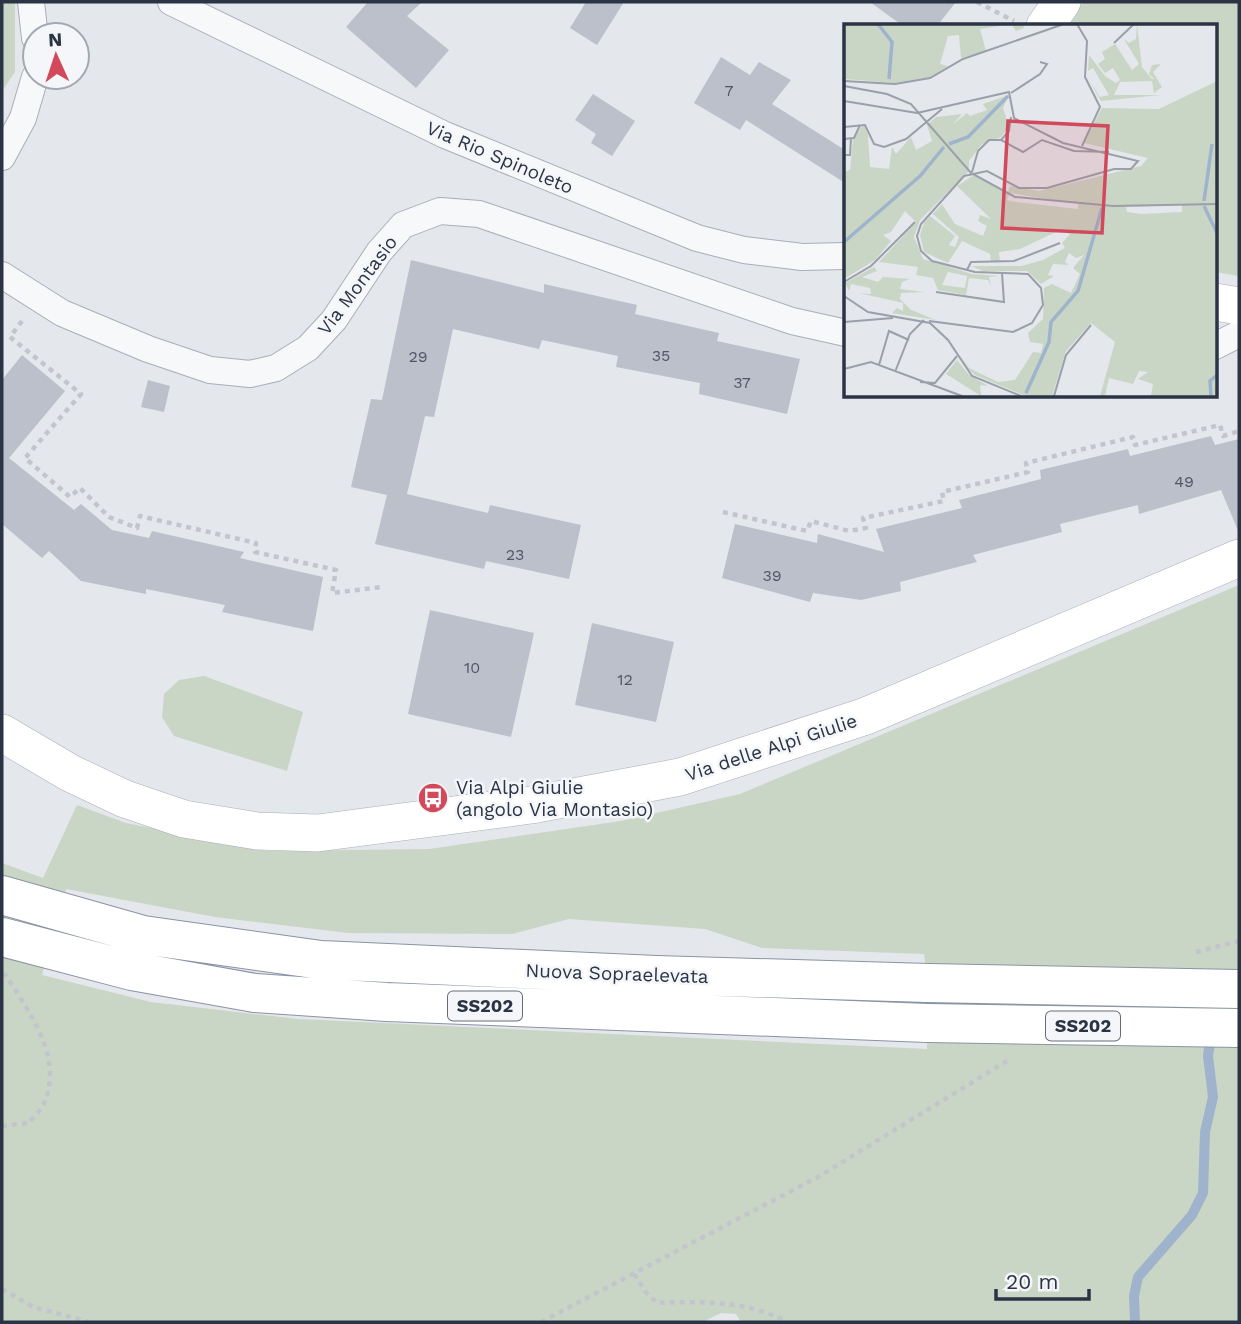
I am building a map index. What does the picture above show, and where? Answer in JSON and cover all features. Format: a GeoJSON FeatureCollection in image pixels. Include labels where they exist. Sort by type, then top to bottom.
{"type":"FeatureCollection","features":[{"type":"Feature","properties":{"kind":"highway","name":"Nuova Sopraelevata"},"geometry":{"type":"LineString","coordinates":[[2,895],[60,913],[156,937],[321,960],[656,975],[1239,989]]}},
{"type":"Feature","properties":{"kind":"highway","name":"Nuova Sopraelevata"},"geometry":{"type":"LineString","coordinates":[[2,937],[190,982],[255,993],[321,999],[927,1023],[1239,1028]]}},
{"type":"Feature","properties":{"kind":"street"},"geometry":{"type":"LineString","coordinates":[[31,2],[33,21]]}},
{"type":"Feature","properties":{"kind":"street","name":"Via Rio Spinoleto"},"geometry":{"type":"LineString","coordinates":[[171,2],[445,135],[697,238],[744,250],[802,257],[844,256]]}},
{"type":"Feature","properties":{"kind":"street"},"geometry":{"type":"LineString","coordinates":[[1046,24],[1062,2]]}},
{"type":"Feature","properties":{"kind":"street"},"geometry":{"type":"LineString","coordinates":[[2,157],[23,118],[31,91]]}},
{"type":"Feature","properties":{"kind":"street","name":"Via Montasio"},"geometry":{"type":"LineString","coordinates":[[2,275],[62,313],[148,349],[210,370],[250,374],[276,368],[308,348],[334,320],[379,252],[403,225],[440,211],[479,214],[792,321],[844,333]]}},
{"type":"Feature","properties":{"kind":"street"},"geometry":{"type":"LineString","coordinates":[[1216,302],[1239,306]]}},
{"type":"Feature","properties":{"kind":"street"},"geometry":{"type":"LineString","coordinates":[[1216,346],[1239,334]]}},
{"type":"Feature","properties":{"kind":"street","name":"Via delle Alpi Giulie"},"geometry":{"type":"LineString","coordinates":[[2,733],[70,774],[125,799],[184,819],[257,831],[318,833],[531,805],[680,778],[866,716],[1239,558]]}},
{"type":"Feature","properties":{"kind":"path"},"geometry":{"type":"LineString","coordinates":[[977,2],[1020,24]]}},
{"type":"Feature","properties":{"kind":"path"},"geometry":{"type":"LineString","coordinates":[[39,298],[10,337],[80,394],[25,458],[70,497],[80,488],[109,517],[137,528],[139,516],[256,543],[255,552],[336,570],[332,593],[382,587]]}},
{"type":"Feature","properties":{"kind":"path"},"geometry":{"type":"LineString","coordinates":[[723,512],[807,531],[811,522],[849,531],[866,528],[863,518],[944,501],[942,492],[1028,472],[1026,463],[1133,437],[1135,445],[1220,425],[1223,436],[1239,432]]}},
{"type":"Feature","properties":{"kind":"path"},"geometry":{"type":"LineString","coordinates":[[1192,953],[1239,941]]}},
{"type":"Feature","properties":{"kind":"path"},"geometry":{"type":"LineString","coordinates":[[2,970],[38,1027],[51,1066],[44,1102],[29,1123],[2,1126]]}},
{"type":"Feature","properties":{"kind":"path"},"geometry":{"type":"LineString","coordinates":[[541,1322],[818,1177],[1017,1054]]}},
{"type":"Feature","properties":{"kind":"path"},"geometry":{"type":"LineString","coordinates":[[634,1273],[657,1303],[710,1302],[760,1312],[787,1322]]}},
{"type":"Feature","properties":{"kind":"path"},"geometry":{"type":"LineString","coordinates":[[2,1289],[33,1307],[89,1322]]}},
{"type":"Feature","properties":{"kind":"green space"},"geometry":{"type":"Polygon","coordinates":[[[2,2],[15,2],[15,72],[2,91],[2,2]]]}},
{"type":"Feature","properties":{"kind":"green space"},"geometry":{"type":"Polygon","coordinates":[[[1083,2],[1239,2],[1239,276],[1216,272],[1216,24],[1067,24],[1083,2]]]}},
{"type":"Feature","properties":{"kind":"green space"},"geometry":{"type":"Polygon","coordinates":[[[1239,585],[1239,1322],[741,1322],[736,1314],[721,1313],[703,1322],[2,1322],[2,863],[43,878],[77,805],[126,823],[267,851],[429,849],[621,821],[740,794],[1239,585]],[[66,889],[42,975],[151,1002],[298,1019],[927,1049],[928,983],[924,954],[762,948],[705,929],[569,919],[512,934],[348,933],[215,917],[66,889]]]}},
{"type":"Feature","properties":{"kind":"green space"},"geometry":{"type":"Polygon","coordinates":[[[204,676],[303,712],[287,771],[174,736],[162,717],[164,694],[179,680],[204,676]]]}},
{"type":"Feature","properties":{"kind":"building"},"geometry":{"type":"Polygon","coordinates":[[[368,2],[422,2],[407,16],[449,50],[416,88],[346,27],[368,2]]]}},
{"type":"Feature","properties":{"kind":"building"},"geometry":{"type":"Polygon","coordinates":[[[586,2],[624,2],[597,45],[570,28],[586,2]]]}},
{"type":"Feature","properties":{"kind":"building"},"geometry":{"type":"Polygon","coordinates":[[[870,2],[956,2],[939,24],[900,24],[870,2]]]}},
{"type":"Feature","properties":{"kind":"building"},"geometry":{"type":"Polygon","coordinates":[[[721,57],[750,75],[759,62],[791,80],[772,104],[844,149],[844,182],[746,120],[740,130],[694,103],[721,57]]]}},
{"type":"Feature","properties":{"kind":"building"},"geometry":{"type":"Polygon","coordinates":[[[593,94],[635,121],[612,156],[591,143],[596,134],[575,120],[593,94]]]}},
{"type":"Feature","properties":{"kind":"building"},"geometry":{"type":"Polygon","coordinates":[[[411,260],[544,293],[544,284],[637,305],[635,314],[719,333],[717,341],[800,359],[787,414],[699,394],[700,383],[616,367],[618,356],[542,340],[539,349],[453,329],[434,417],[425,416],[407,494],[488,513],[490,505],[581,525],[569,579],[486,561],[484,569],[375,544],[387,495],[351,487],[371,399],[382,400],[411,260]]]}},
{"type":"Feature","properties":{"kind":"building"},"geometry":{"type":"Polygon","coordinates":[[[22,355],[65,391],[9,458],[74,510],[81,504],[112,530],[149,538],[152,531],[244,552],[240,558],[323,577],[313,631],[222,612],[225,605],[146,589],[146,594],[81,581],[49,551],[42,558],[2,524],[2,380],[22,355]]]}},
{"type":"Feature","properties":{"kind":"building"},"geometry":{"type":"Polygon","coordinates":[[[148,380],[170,386],[164,412],[141,407],[148,380]]]}},
{"type":"Feature","properties":{"kind":"building"},"geometry":{"type":"Polygon","coordinates":[[[1211,436],[1215,445],[1239,439],[1239,533],[1221,490],[1139,514],[1138,505],[1060,524],[1062,532],[973,555],[977,562],[900,582],[901,591],[861,600],[813,593],[810,602],[722,578],[735,524],[817,543],[818,534],[884,552],[876,529],[962,508],[959,500],[1041,479],[1040,470],[1128,449],[1130,456],[1211,436]]]}},
{"type":"Feature","properties":{"kind":"building"},"geometry":{"type":"Polygon","coordinates":[[[430,610],[534,633],[511,737],[408,714],[430,610]]]}},
{"type":"Feature","properties":{"kind":"building"},"geometry":{"type":"Polygon","coordinates":[[[592,623],[674,642],[656,722],[575,705],[592,623]]]}},
{"type":"Feature","properties":{"kind":"waterway"},"geometry":{"type":"LineString","coordinates":[[1135,1322],[1134,1296],[1138,1277],[1192,1215],[1203,1193],[1205,1132],[1213,1097],[1208,1056],[1211,1034]]}},
{"type":"Feature","properties":{"kind":"place","name":"Via Alpi Giulie (angolo Via Montasio)"},"geometry":{"type":"Point","coordinates":[433,798]}}]}
